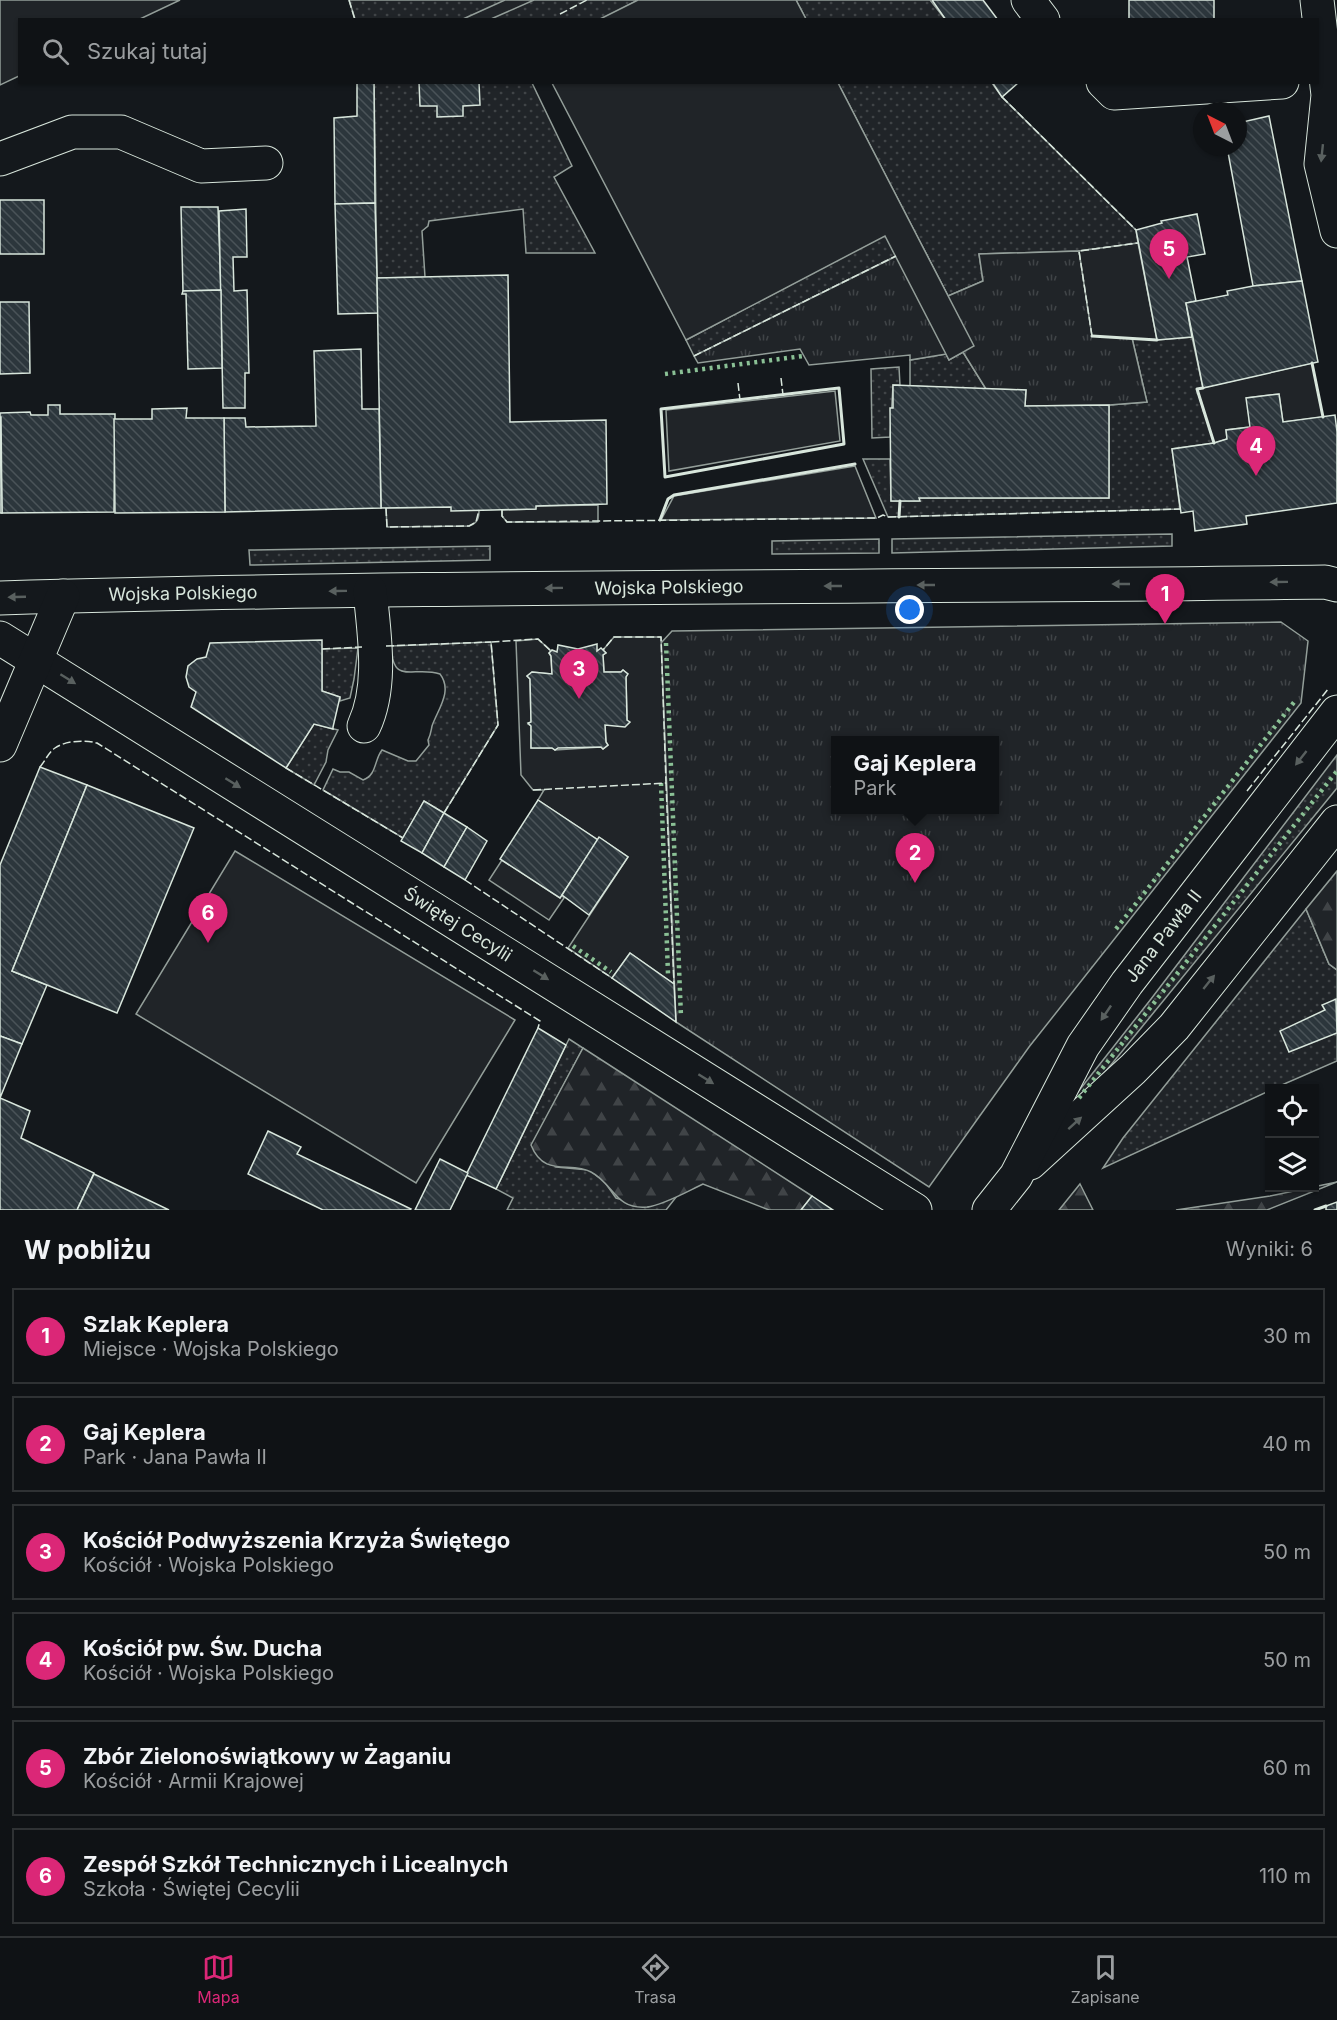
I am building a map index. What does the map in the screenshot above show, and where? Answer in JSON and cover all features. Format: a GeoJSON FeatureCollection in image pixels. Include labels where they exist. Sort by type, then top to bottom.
{"type":"FeatureCollection","features":[{"type":"Feature","properties":{"kind":"street"},"geometry":{"type":"LineString","coordinates":[[1028,0],[1042,18]]}},
{"type":"Feature","properties":{"kind":"street"},"geometry":{"type":"LineString","coordinates":[[1317,0],[1319,18]]}},
{"type":"Feature","properties":{"kind":"street"},"geometry":{"type":"LineString","coordinates":[[1319,18],[1327,91],[1320,164],[1337,231]]}},
{"type":"Feature","properties":{"kind":"street"},"geometry":{"type":"LineString","coordinates":[[1106,84],[1114,93],[1251,84]]}},
{"type":"Feature","properties":{"kind":"street"},"geometry":{"type":"LineString","coordinates":[[0,159],[72,132],[121,132],[201,166],[266,162]]}},
{"type":"Feature","properties":{"kind":"street","name":"Wojska Polskiego"},"geometry":{"type":"LineString","coordinates":[[0,598],[370,591],[1325,582],[1337,585]]}},
{"type":"Feature","properties":{"kind":"street"},"geometry":{"type":"LineString","coordinates":[[364,726],[374,701],[375,682],[370,591]]}},
{"type":"Feature","properties":{"kind":"street"},"geometry":{"type":"LineString","coordinates":[[0,745],[63,596]]}},
{"type":"Feature","properties":{"kind":"street","name":"Świętej Cecylii"},"geometry":{"type":"LineString","coordinates":[[0,638],[915,1210]]}},
{"type":"Feature","properties":{"kind":"street","name":"Jana Pawła II"},"geometry":{"type":"LineString","coordinates":[[1016,1176],[1083,1046],[1127,983],[1337,712]]}},
{"type":"Feature","properties":{"kind":"street","name":"Jana Pawła II"},"geometry":{"type":"LineString","coordinates":[[989,1210],[1016,1176],[1107,1094],[1174,1027],[1337,822]]}},
{"type":"Feature","properties":{"kind":"green space"},"geometry":{"type":"Polygon","coordinates":[[[0,0],[180,0],[142,18],[18,18],[18,76],[0,85],[0,0]]]}},
{"type":"Feature","properties":{"kind":"green space"},"geometry":{"type":"Polygon","coordinates":[[[349,0],[638,0],[605,18],[355,18],[349,0]]]}},
{"type":"Feature","properties":{"kind":"green space"},"geometry":{"type":"Polygon","coordinates":[[[505,0],[534,0],[493,18],[465,18],[505,0]]]}},
{"type":"Feature","properties":{"kind":"green space"},"geometry":{"type":"Polygon","coordinates":[[[638,0],[796,0],[805,18],[602,18],[638,0]]]}},
{"type":"Feature","properties":{"kind":"green space"},"geometry":{"type":"Polygon","coordinates":[[[796,0],[930,0],[944,18],[805,18],[796,0]]]}},
{"type":"Feature","properties":{"kind":"green space"},"geometry":{"type":"Polygon","coordinates":[[[374,84],[532,84],[572,166],[554,177],[595,253],[526,253],[523,209],[429,221],[428,226],[422,231],[425,277],[377,278],[374,84]]]}},
{"type":"Feature","properties":{"kind":"green space"},"geometry":{"type":"Polygon","coordinates":[[[553,84],[839,84],[974,346],[949,360],[885,236],[686,340],[553,84]]]}},
{"type":"Feature","properties":{"kind":"green space"},"geometry":{"type":"Polygon","coordinates":[[[839,84],[993,84],[1002,97],[1136,230],[1138,243],[1079,251],[979,254],[983,281],[948,296],[839,84]]]}},
{"type":"Feature","properties":{"kind":"green space"},"geometry":{"type":"Polygon","coordinates":[[[885,235],[896,256],[694,356],[686,340],[885,235]]]}},
{"type":"Feature","properties":{"kind":"green space"},"geometry":{"type":"Polygon","coordinates":[[[1138,243],[1157,340],[1092,336],[1079,251],[1138,243]]]}},
{"type":"Feature","properties":{"kind":"green space"},"geometry":{"type":"Polygon","coordinates":[[[921,244],[948,296],[983,281],[979,254],[1079,251],[1092,335],[1132,338],[1147,402],[1025,406],[1026,390],[986,389],[963,352],[949,360],[946,354],[910,360],[910,355],[809,365],[800,349],[698,363],[694,356],[921,244]]]}},
{"type":"Feature","properties":{"kind":"green space"},"geometry":{"type":"Polygon","coordinates":[[[1192,337],[1203,388],[1197,390],[1214,443],[1172,449],[1180,509],[888,517],[863,459],[890,459],[891,501],[919,501],[919,498],[1109,498],[1109,405],[1147,402],[1132,338],[1157,340],[1192,337]]]}},
{"type":"Feature","properties":{"kind":"green space"},"geometry":{"type":"Polygon","coordinates":[[[963,352],[986,389],[910,386],[910,360],[946,354],[949,359],[963,352]]]}},
{"type":"Feature","properties":{"kind":"green space"},"geometry":{"type":"Polygon","coordinates":[[[1312,363],[1323,417],[1283,422],[1279,394],[1247,398],[1250,427],[1226,430],[1227,439],[1214,443],[1197,389],[1312,363]]]}},
{"type":"Feature","properties":{"kind":"green space"},"geometry":{"type":"Polygon","coordinates":[[[899,367],[900,385],[893,385],[890,437],[872,438],[871,369],[899,367]]]}},
{"type":"Feature","properties":{"kind":"green space"},"geometry":{"type":"Polygon","coordinates":[[[835,391],[840,441],[669,471],[666,410],[835,391]]]}},
{"type":"Feature","properties":{"kind":"green space"},"geometry":{"type":"Polygon","coordinates":[[[855,466],[876,518],[661,520],[674,496],[855,466]]]}},
{"type":"Feature","properties":{"kind":"green space"},"geometry":{"type":"Polygon","coordinates":[[[598,505],[598,522],[507,522],[502,516],[502,510],[535,509],[536,506],[598,505]]]}},
{"type":"Feature","properties":{"kind":"green space"},"geometry":{"type":"Polygon","coordinates":[[[451,507],[479,510],[479,515],[477,520],[469,526],[387,527],[386,508],[451,507]]]}},
{"type":"Feature","properties":{"kind":"green space"},"geometry":{"type":"Polygon","coordinates":[[[1172,534],[1172,546],[892,553],[892,539],[1172,534]]]}},
{"type":"Feature","properties":{"kind":"green space"},"geometry":{"type":"Polygon","coordinates":[[[879,539],[879,553],[772,554],[772,541],[879,539]]]}},
{"type":"Feature","properties":{"kind":"green space"},"geometry":{"type":"Polygon","coordinates":[[[490,546],[490,560],[250,565],[249,550],[490,546]]]}},
{"type":"Feature","properties":{"kind":"green space"},"geometry":{"type":"Polygon","coordinates":[[[1281,622],[1308,641],[1301,703],[1029,1047],[929,1187],[676,1022],[661,643],[672,631],[1281,622]]]}},
{"type":"Feature","properties":{"kind":"green space"},"geometry":{"type":"Polygon","coordinates":[[[614,637],[661,637],[674,984],[630,953],[612,978],[568,948],[628,857],[538,800],[544,790],[533,790],[521,775],[516,641],[538,639],[551,651],[549,653],[552,674],[532,672],[527,676],[530,679],[531,722],[528,724],[531,726],[531,748],[555,750],[601,747],[603,749],[608,745],[605,725],[627,720],[627,674],[623,670],[604,672],[603,655],[606,653],[603,650],[614,637]]]}},
{"type":"Feature","properties":{"kind":"green space"},"geometry":{"type":"Polygon","coordinates":[[[491,642],[498,725],[444,813],[424,801],[403,838],[323,790],[333,769],[349,772],[363,780],[371,775],[382,750],[408,761],[416,761],[429,745],[432,726],[445,693],[444,680],[440,674],[400,671],[393,659],[391,646],[491,642]]]}},
{"type":"Feature","properties":{"kind":"green space"},"geometry":{"type":"Polygon","coordinates":[[[358,648],[350,698],[340,701],[340,697],[322,691],[322,649],[358,648]]]}},
{"type":"Feature","properties":{"kind":"green space"},"geometry":{"type":"Polygon","coordinates":[[[314,724],[338,730],[314,785],[286,768],[314,724]]]}},
{"type":"Feature","properties":{"kind":"green space"},"geometry":{"type":"Polygon","coordinates":[[[1337,755],[1337,788],[1066,1120],[1059,1116],[1151,999],[1337,755]]]}},
{"type":"Feature","properties":{"kind":"green space"},"geometry":{"type":"Polygon","coordinates":[[[235,851],[515,1020],[416,1183],[136,1014],[235,851]]]}},
{"type":"Feature","properties":{"kind":"green space"},"geometry":{"type":"Polygon","coordinates":[[[502,860],[560,898],[562,895],[564,898],[549,920],[489,880],[502,860]]]}},
{"type":"Feature","properties":{"kind":"green space"},"geometry":{"type":"Polygon","coordinates":[[[1337,871],[1337,970],[1329,964],[1306,909],[1337,871]]]}},
{"type":"Feature","properties":{"kind":"green space"},"geometry":{"type":"Polygon","coordinates":[[[1306,909],[1329,964],[1337,970],[1337,1061],[1284,1084],[1265,1084],[1265,1093],[1103,1168],[1123,1138],[1306,909]]]}},
{"type":"Feature","properties":{"kind":"green space"},"geometry":{"type":"Polygon","coordinates":[[[569,1039],[583,1048],[532,1145],[556,1167],[589,1170],[604,1181],[616,1198],[648,1207],[677,1196],[666,1210],[507,1210],[513,1198],[496,1189],[569,1039]]]}},
{"type":"Feature","properties":{"kind":"green space"},"geometry":{"type":"Polygon","coordinates":[[[583,1048],[812,1196],[801,1210],[769,1210],[703,1184],[661,1204],[636,1207],[621,1200],[599,1177],[591,1172],[558,1167],[543,1162],[531,1145],[583,1048]]]}},
{"type":"Feature","properties":{"kind":"green space"},"geometry":{"type":"Polygon","coordinates":[[[1337,1182],[1319,1189],[1319,1186],[1337,1182]]]}},
{"type":"Feature","properties":{"kind":"green space"},"geometry":{"type":"Polygon","coordinates":[[[1080,1184],[1093,1210],[1059,1210],[1080,1184]]]}},
{"type":"Feature","properties":{"kind":"green space"},"geometry":{"type":"Polygon","coordinates":[[[1289,1192],[1312,1192],[1267,1210],[1176,1210],[1289,1192]]]}},
{"type":"Feature","properties":{"kind":"building"},"geometry":{"type":"Polygon","coordinates":[[[932,0],[983,0],[996,18],[945,18],[932,0]]]}},
{"type":"Feature","properties":{"kind":"building"},"geometry":{"type":"Polygon","coordinates":[[[1129,0],[1214,0],[1214,18],[1129,18],[1129,0]]]}},
{"type":"Feature","properties":{"kind":"building"},"geometry":{"type":"Polygon","coordinates":[[[357,84],[374,84],[375,203],[335,204],[334,118],[357,116],[357,84]]]}},
{"type":"Feature","properties":{"kind":"building"},"geometry":{"type":"Polygon","coordinates":[[[419,84],[479,84],[480,105],[463,106],[463,116],[437,117],[437,106],[420,106],[419,84]]]}},
{"type":"Feature","properties":{"kind":"building"},"geometry":{"type":"Polygon","coordinates":[[[993,84],[1017,84],[1002,97],[993,84]]]}},
{"type":"Feature","properties":{"kind":"building"},"geometry":{"type":"Polygon","coordinates":[[[1269,116],[1302,281],[1253,286],[1229,156],[1247,156],[1247,121],[1269,116]]]}},
{"type":"Feature","properties":{"kind":"building"},"geometry":{"type":"Polygon","coordinates":[[[0,200],[44,200],[44,254],[0,254],[0,200]]]}},
{"type":"Feature","properties":{"kind":"building"},"geometry":{"type":"Polygon","coordinates":[[[375,203],[378,313],[338,314],[335,204],[375,203]]]}},
{"type":"Feature","properties":{"kind":"building"},"geometry":{"type":"Polygon","coordinates":[[[181,207],[218,207],[221,290],[183,291],[181,207]]]}},
{"type":"Feature","properties":{"kind":"building"},"geometry":{"type":"Polygon","coordinates":[[[246,209],[247,257],[233,257],[234,291],[247,290],[249,373],[245,373],[245,408],[223,408],[219,211],[246,209]]]}},
{"type":"Feature","properties":{"kind":"building"},"geometry":{"type":"Polygon","coordinates":[[[1197,214],[1205,254],[1187,257],[1196,301],[1186,303],[1192,337],[1157,340],[1136,230],[1162,223],[1161,221],[1197,214]]]}},
{"type":"Feature","properties":{"kind":"building"},"geometry":{"type":"Polygon","coordinates":[[[508,275],[510,422],[606,420],[607,504],[536,506],[536,509],[451,511],[451,507],[381,508],[377,278],[508,275]]]}},
{"type":"Feature","properties":{"kind":"building"},"geometry":{"type":"Polygon","coordinates":[[[1302,281],[1318,362],[1203,388],[1186,303],[1228,295],[1227,291],[1253,286],[1302,281]]]}},
{"type":"Feature","properties":{"kind":"building"},"geometry":{"type":"Polygon","coordinates":[[[221,290],[222,368],[188,369],[186,294],[182,294],[183,291],[221,290]]]}},
{"type":"Feature","properties":{"kind":"building"},"geometry":{"type":"Polygon","coordinates":[[[0,302],[29,302],[30,373],[0,374],[0,302]]]}},
{"type":"Feature","properties":{"kind":"building"},"geometry":{"type":"Polygon","coordinates":[[[361,349],[362,409],[379,409],[381,508],[225,512],[224,418],[245,418],[246,427],[316,426],[314,351],[361,349]]]}},
{"type":"Feature","properties":{"kind":"building"},"geometry":{"type":"Polygon","coordinates":[[[893,385],[1026,390],[1025,406],[1109,405],[1109,498],[919,498],[920,501],[891,501],[890,408],[893,408],[893,385]]]}},
{"type":"Feature","properties":{"kind":"building"},"geometry":{"type":"Polygon","coordinates":[[[1279,394],[1283,422],[1335,415],[1337,503],[1246,516],[1247,524],[1195,531],[1193,511],[1181,513],[1172,449],[1227,439],[1226,430],[1250,427],[1246,398],[1279,394]]]}},
{"type":"Feature","properties":{"kind":"building"},"geometry":{"type":"Polygon","coordinates":[[[48,405],[60,405],[60,414],[115,414],[114,512],[2,513],[0,413],[30,412],[31,415],[48,415],[48,405]]]}},
{"type":"Feature","properties":{"kind":"building"},"geometry":{"type":"Polygon","coordinates":[[[187,408],[186,418],[224,418],[225,512],[115,513],[114,419],[152,419],[152,409],[187,408]]]}},
{"type":"Feature","properties":{"kind":"building"},"geometry":{"type":"Polygon","coordinates":[[[0,417],[2,513],[0,513],[0,417]]]}},
{"type":"Feature","properties":{"kind":"building"},"geometry":{"type":"Polygon","coordinates":[[[322,640],[322,691],[340,697],[333,729],[314,724],[286,768],[191,707],[196,692],[189,687],[186,677],[188,666],[197,659],[206,657],[210,643],[322,640]]]}},
{"type":"Feature","properties":{"kind":"building"},"geometry":{"type":"Polygon","coordinates":[[[597,644],[597,651],[601,648],[606,653],[603,655],[604,672],[623,670],[628,674],[626,677],[627,720],[630,722],[625,727],[605,725],[608,745],[603,749],[601,747],[558,748],[555,750],[531,748],[531,726],[528,723],[531,722],[530,679],[527,676],[532,672],[552,674],[549,653],[552,650],[557,652],[558,645],[578,649],[597,644]]]}},
{"type":"Feature","properties":{"kind":"building"},"geometry":{"type":"Polygon","coordinates":[[[40,767],[87,785],[12,971],[47,985],[22,1044],[0,1036],[0,865],[40,767]]]}},
{"type":"Feature","properties":{"kind":"building"},"geometry":{"type":"Polygon","coordinates":[[[87,785],[194,828],[117,1013],[12,971],[87,785]]]}},
{"type":"Feature","properties":{"kind":"building"},"geometry":{"type":"Polygon","coordinates":[[[538,800],[598,840],[560,898],[500,859],[538,800]]]}},
{"type":"Feature","properties":{"kind":"building"},"geometry":{"type":"Polygon","coordinates":[[[424,801],[444,813],[422,853],[401,841],[424,801]]]}},
{"type":"Feature","properties":{"kind":"building"},"geometry":{"type":"Polygon","coordinates":[[[444,813],[467,827],[444,867],[422,853],[444,813]]]}},
{"type":"Feature","properties":{"kind":"building"},"geometry":{"type":"Polygon","coordinates":[[[467,827],[487,841],[465,880],[444,867],[467,827]]]}},
{"type":"Feature","properties":{"kind":"building"},"geometry":{"type":"Polygon","coordinates":[[[599,837],[628,857],[589,915],[562,895],[599,837]]]}},
{"type":"Feature","properties":{"kind":"building"},"geometry":{"type":"Polygon","coordinates":[[[630,953],[674,984],[676,1022],[612,978],[630,953]]]}},
{"type":"Feature","properties":{"kind":"building"},"geometry":{"type":"Polygon","coordinates":[[[1336,999],[1337,1033],[1289,1052],[1280,1031],[1325,1010],[1322,1005],[1336,999]]]}},
{"type":"Feature","properties":{"kind":"building"},"geometry":{"type":"Polygon","coordinates":[[[538,1028],[566,1045],[496,1189],[466,1175],[538,1028]]]}},
{"type":"Feature","properties":{"kind":"building"},"geometry":{"type":"Polygon","coordinates":[[[0,1036],[22,1044],[0,1098],[0,1036]]]}},
{"type":"Feature","properties":{"kind":"building"},"geometry":{"type":"Polygon","coordinates":[[[0,1098],[30,1111],[21,1138],[94,1173],[77,1210],[0,1210],[0,1098]]]}},
{"type":"Feature","properties":{"kind":"building"},"geometry":{"type":"Polygon","coordinates":[[[268,1131],[301,1147],[297,1154],[411,1209],[323,1210],[248,1174],[268,1131]]]}},
{"type":"Feature","properties":{"kind":"building"},"geometry":{"type":"Polygon","coordinates":[[[440,1159],[468,1173],[450,1210],[415,1210],[440,1159]]]}},
{"type":"Feature","properties":{"kind":"building"},"geometry":{"type":"Polygon","coordinates":[[[94,1174],[169,1210],[77,1210],[94,1174]]]}},
{"type":"Feature","properties":{"kind":"building"},"geometry":{"type":"Polygon","coordinates":[[[812,1196],[833,1210],[801,1210],[812,1196]]]}},
{"type":"Feature","properties":{"kind":"building"},"geometry":{"type":"Polygon","coordinates":[[[1337,1202],[1337,1210],[1326,1210],[1326,1206],[1337,1202]]]}},
{"type":"Feature","properties":{"kind":"hedge"},"geometry":{"type":"LineString","coordinates":[[665,374],[803,356]]}},
{"type":"Feature","properties":{"kind":"hedge"},"geometry":{"type":"LineString","coordinates":[[666,643],[681,1017]]}},
{"type":"Feature","properties":{"kind":"hedge"},"geometry":{"type":"LineString","coordinates":[[1116,929],[1295,701]]}},
{"type":"Feature","properties":{"kind":"hedge"},"geometry":{"type":"LineString","coordinates":[[1079,1098],[1337,771]]}},
{"type":"Feature","properties":{"kind":"hedge"},"geometry":{"type":"LineString","coordinates":[[661,783],[668,974]]}},
{"type":"Feature","properties":{"kind":"hedge"},"geometry":{"type":"LineString","coordinates":[[573,946],[611,972]]}},
{"type":"Feature","properties":{"kind":"fence"},"geometry":{"type":"LineString","coordinates":[[349,0],[354,18]]}},
{"type":"Feature","properties":{"kind":"fence"},"geometry":{"type":"LineString","coordinates":[[560,14],[587,0]]}},
{"type":"Feature","properties":{"kind":"fence"},"geometry":{"type":"LineString","coordinates":[[1002,97],[1136,230]]}},
{"type":"Feature","properties":{"kind":"fence"},"geometry":{"type":"LineString","coordinates":[[1092,336],[1079,251],[1138,243]]}},
{"type":"Feature","properties":{"kind":"fence"},"geometry":{"type":"LineString","coordinates":[[694,356],[896,256]]}},
{"type":"Feature","properties":{"kind":"fence"},"geometry":{"type":"LineString","coordinates":[[781,378],[783,395]]}},
{"type":"Feature","properties":{"kind":"fence"},"geometry":{"type":"LineString","coordinates":[[738,383],[740,400]]}},
{"type":"Feature","properties":{"kind":"fence"},"geometry":{"type":"LineString","coordinates":[[386,508],[387,527],[469,526],[476,522],[479,510]]}},
{"type":"Feature","properties":{"kind":"fence"},"geometry":{"type":"LineString","coordinates":[[502,510],[502,516],[507,522],[877,518],[883,515],[888,517],[1180,509]]}},
{"type":"Feature","properties":{"kind":"fence"},"geometry":{"type":"LineString","coordinates":[[533,790],[666,783],[661,637],[614,637],[603,650]]}},
{"type":"Feature","properties":{"kind":"fence"},"geometry":{"type":"LineString","coordinates":[[444,813],[498,725],[491,642],[538,639],[551,651]]}},
{"type":"Feature","properties":{"kind":"fence"},"geometry":{"type":"LineString","coordinates":[[386,646],[491,642]]}},
{"type":"Feature","properties":{"kind":"fence"},"geometry":{"type":"LineString","coordinates":[[322,649],[362,647]]}},
{"type":"Feature","properties":{"kind":"fence"},"geometry":{"type":"LineString","coordinates":[[1247,791],[1329,688]]}},
{"type":"Feature","properties":{"kind":"fence"},"geometry":{"type":"LineString","coordinates":[[40,767],[51,752],[60,745],[76,741],[97,743],[540,1021],[538,1028]]}},
{"type":"Feature","properties":{"kind":"fence"},"geometry":{"type":"LineString","coordinates":[[286,768],[403,838]]}},
{"type":"Feature","properties":{"kind":"fence"},"geometry":{"type":"LineString","coordinates":[[666,783],[674,984]]}},
{"type":"Feature","properties":{"kind":"fence"},"geometry":{"type":"LineString","coordinates":[[465,880],[612,978]]}},
{"type":"Feature","properties":{"kind":"wall"},"geometry":{"type":"LineString","coordinates":[[1092,336],[1157,340]]}},
{"type":"Feature","properties":{"kind":"wall"},"geometry":{"type":"LineString","coordinates":[[1312,363],[1323,417]]}},
{"type":"Feature","properties":{"kind":"wall"},"geometry":{"type":"LineString","coordinates":[[839,388],[844,444],[665,477],[661,409],[839,388]]}},
{"type":"Feature","properties":{"kind":"wall"},"geometry":{"type":"LineString","coordinates":[[1203,388],[1197,389],[1214,443]]}},
{"type":"Feature","properties":{"kind":"wall"},"geometry":{"type":"LineString","coordinates":[[660,520],[668,499],[674,495],[855,464]]}},
{"type":"Feature","properties":{"kind":"wall"},"geometry":{"type":"LineString","coordinates":[[899,517],[900,501]]}},
{"type":"Feature","properties":{"kind":"wall"},"geometry":{"type":"LineString","coordinates":[[1315,1210],[1326,1206]]}},
{"type":"Feature","properties":{"kind":"place","name":"Zbór Zielonoświątkowy w Żaganiu"},"geometry":{"type":"Point","coordinates":[1169,279]}},
{"type":"Feature","properties":{"kind":"place","name":"Kościół pw. Św. Ducha"},"geometry":{"type":"Point","coordinates":[1256,476]}},
{"type":"Feature","properties":{"kind":"place","name":"Szlak Keplera"},"geometry":{"type":"Point","coordinates":[1165,624]}},
{"type":"Feature","properties":{"kind":"place","name":"Kościół Podwyższenia Krzyża Świętego"},"geometry":{"type":"Point","coordinates":[579,699]}},
{"type":"Feature","properties":{"kind":"place","name":"Gaj Keplera"},"geometry":{"type":"Point","coordinates":[915,883]}},
{"type":"Feature","properties":{"kind":"place","name":"Zespół Szkół Technicznych i Licealnych"},"geometry":{"type":"Point","coordinates":[208,943]}}]}
